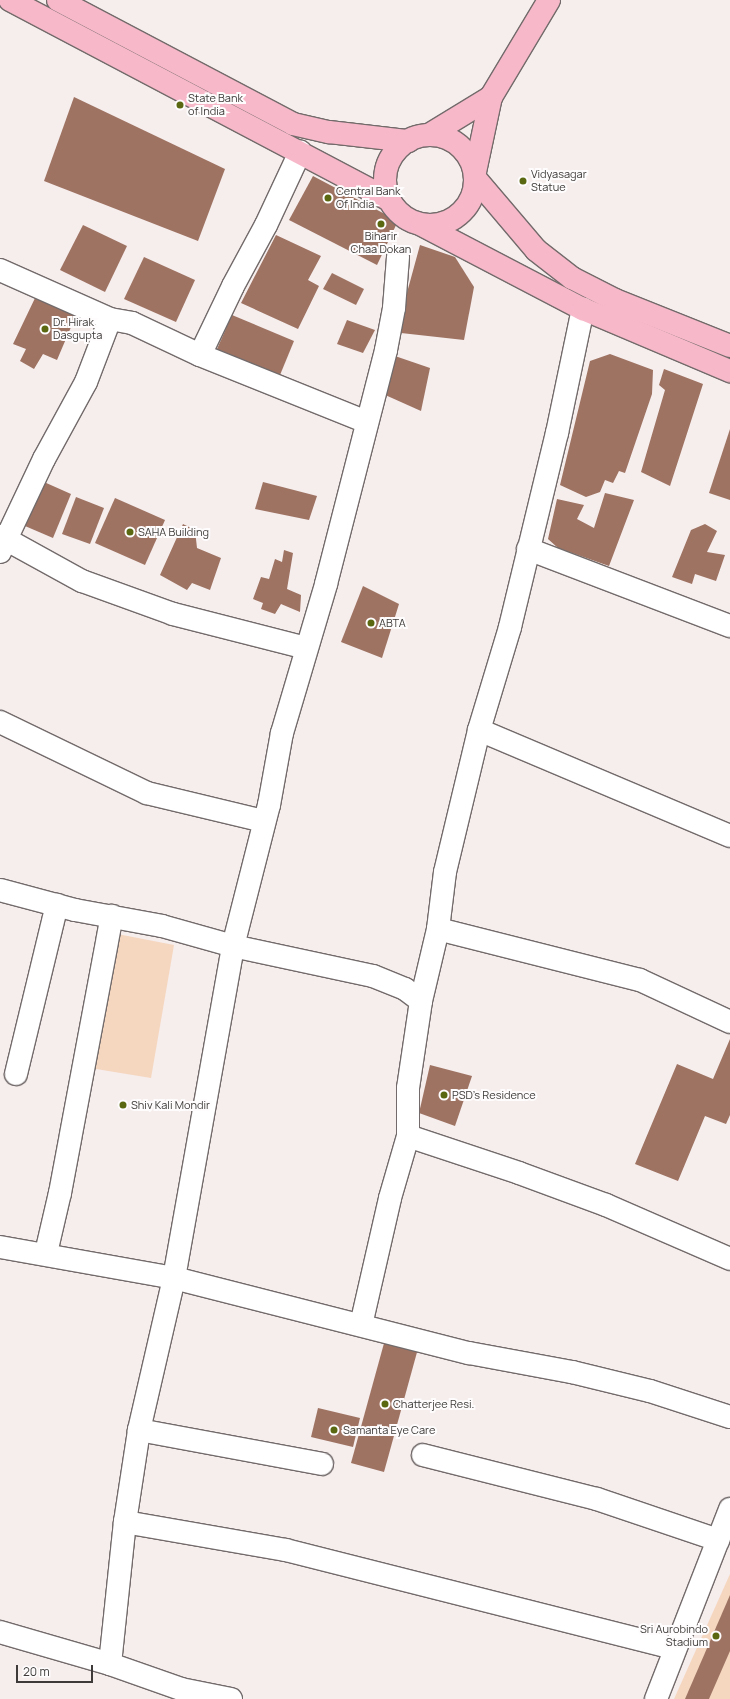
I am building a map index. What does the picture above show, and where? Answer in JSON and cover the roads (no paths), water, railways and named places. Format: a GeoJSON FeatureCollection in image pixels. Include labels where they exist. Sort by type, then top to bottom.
{"type":"FeatureCollection","features":[{"type":"Feature","properties":{"kind":"main road"},"geometry":{"type":"LineString","coordinates":[[10,0],[389,200],[402,216],[583,309],[730,371]]}},
{"type":"Feature","properties":{"kind":"main road"},"geometry":{"type":"LineString","coordinates":[[58,0],[293,124],[329,132],[408,141]]}},
{"type":"Feature","properties":{"kind":"main road"},"geometry":{"type":"LineString","coordinates":[[422,225],[444,223],[462,212],[473,194],[475,175],[491,96],[549,0]]}},
{"type":"Feature","properties":{"kind":"main road"},"geometry":{"type":"LineString","coordinates":[[389,200],[384,183],[386,166],[395,151],[408,141],[428,135],[491,96]]}},
{"type":"Feature","properties":{"kind":"main road"},"geometry":{"type":"LineString","coordinates":[[428,135],[450,139],[466,153],[475,175],[536,250],[572,278],[615,300],[730,346]]}},
{"type":"Feature","properties":{"kind":"street"},"geometry":{"type":"LineString","coordinates":[[200,355],[233,286],[266,225],[300,152]]}},
{"type":"Feature","properties":{"kind":"street"},"geometry":{"type":"LineString","coordinates":[[110,1664],[126,1522],[139,1430],[174,1278],[233,946],[264,821],[282,733],[326,584],[367,422],[394,308],[398,257]]}},
{"type":"Feature","properties":{"kind":"street"},"geometry":{"type":"LineString","coordinates":[[0,270],[110,319],[132,323],[200,355],[367,422]]}},
{"type":"Feature","properties":{"kind":"street"},"geometry":{"type":"LineString","coordinates":[[361,1325],[390,1198],[408,1136],[408,1088],[421,1001],[438,929],[445,872],[479,730],[510,627],[557,433],[583,309]]}},
{"type":"Feature","properties":{"kind":"street"},"geometry":{"type":"LineString","coordinates":[[110,319],[86,382],[2,542],[82,581],[173,614],[306,648]]}},
{"type":"Feature","properties":{"kind":"street"},"geometry":{"type":"LineString","coordinates":[[528,549],[730,626]]}},
{"type":"Feature","properties":{"kind":"street"},"geometry":{"type":"LineString","coordinates":[[0,722],[147,793],[264,821]]}},
{"type":"Feature","properties":{"kind":"street"},"geometry":{"type":"LineString","coordinates":[[479,730],[730,836]]}},
{"type":"Feature","properties":{"kind":"street"},"geometry":{"type":"LineString","coordinates":[[0,890],[57,905],[162,926],[233,946],[372,976],[405,989],[421,1001]]}},
{"type":"Feature","properties":{"kind":"street"},"geometry":{"type":"LineString","coordinates":[[16,1074],[57,905]]}},
{"type":"Feature","properties":{"kind":"street"},"geometry":{"type":"LineString","coordinates":[[46,1253],[60,1193],[112,916]]}},
{"type":"Feature","properties":{"kind":"street"},"geometry":{"type":"LineString","coordinates":[[438,929],[640,980],[730,1022]]}},
{"type":"Feature","properties":{"kind":"street"},"geometry":{"type":"LineString","coordinates":[[408,1136],[519,1173],[606,1205],[730,1259]]}},
{"type":"Feature","properties":{"kind":"street"},"geometry":{"type":"LineString","coordinates":[[0,1247],[46,1253],[174,1278],[469,1353],[572,1372],[650,1391],[730,1417]]}},
{"type":"Feature","properties":{"kind":"street"},"geometry":{"type":"LineString","coordinates":[[139,1430],[322,1464]]}},
{"type":"Feature","properties":{"kind":"street"},"geometry":{"type":"LineString","coordinates":[[423,1455],[597,1499],[718,1540]]}},
{"type":"Feature","properties":{"kind":"street"},"geometry":{"type":"LineString","coordinates":[[656,1699],[674,1648],[730,1509]]}},
{"type":"Feature","properties":{"kind":"street"},"geometry":{"type":"LineString","coordinates":[[126,1522],[286,1550],[674,1648]]}},
{"type":"Feature","properties":{"kind":"street"},"geometry":{"type":"LineString","coordinates":[[0,1632],[110,1664],[180,1694],[231,1699]]}},
{"type":"Feature","properties":{"kind":"place","name":"State Bank of India"},"geometry":{"type":"Point","coordinates":[180,105]}},
{"type":"Feature","properties":{"kind":"place","name":"Vidyasagar Statue"},"geometry":{"type":"Point","coordinates":[523,181]}},
{"type":"Feature","properties":{"kind":"place","name":"Central Bank Of India"},"geometry":{"type":"Point","coordinates":[328,198]}},
{"type":"Feature","properties":{"kind":"place","name":"Biharir Chaa Dokan"},"geometry":{"type":"Point","coordinates":[381,224]}},
{"type":"Feature","properties":{"kind":"place","name":"Dr. Hirak Dasgupta"},"geometry":{"type":"Point","coordinates":[45,329]}},
{"type":"Feature","properties":{"kind":"place","name":"SAHA Building"},"geometry":{"type":"Point","coordinates":[130,532]}},
{"type":"Feature","properties":{"kind":"place","name":"ABTA"},"geometry":{"type":"Point","coordinates":[371,623]}},
{"type":"Feature","properties":{"kind":"place","name":"PSD's Residence"},"geometry":{"type":"Point","coordinates":[444,1095]}},
{"type":"Feature","properties":{"kind":"place","name":"Shiv Kali Mondir"},"geometry":{"type":"Point","coordinates":[123,1105]}},
{"type":"Feature","properties":{"kind":"place","name":"Chatterjee Resi."},"geometry":{"type":"Point","coordinates":[385,1404]}},
{"type":"Feature","properties":{"kind":"place","name":"Samanta Eye Care"},"geometry":{"type":"Point","coordinates":[334,1430]}},
{"type":"Feature","properties":{"kind":"place","name":"Sri Aurobindo Stadium"},"geometry":{"type":"Point","coordinates":[716,1636]}}]}
